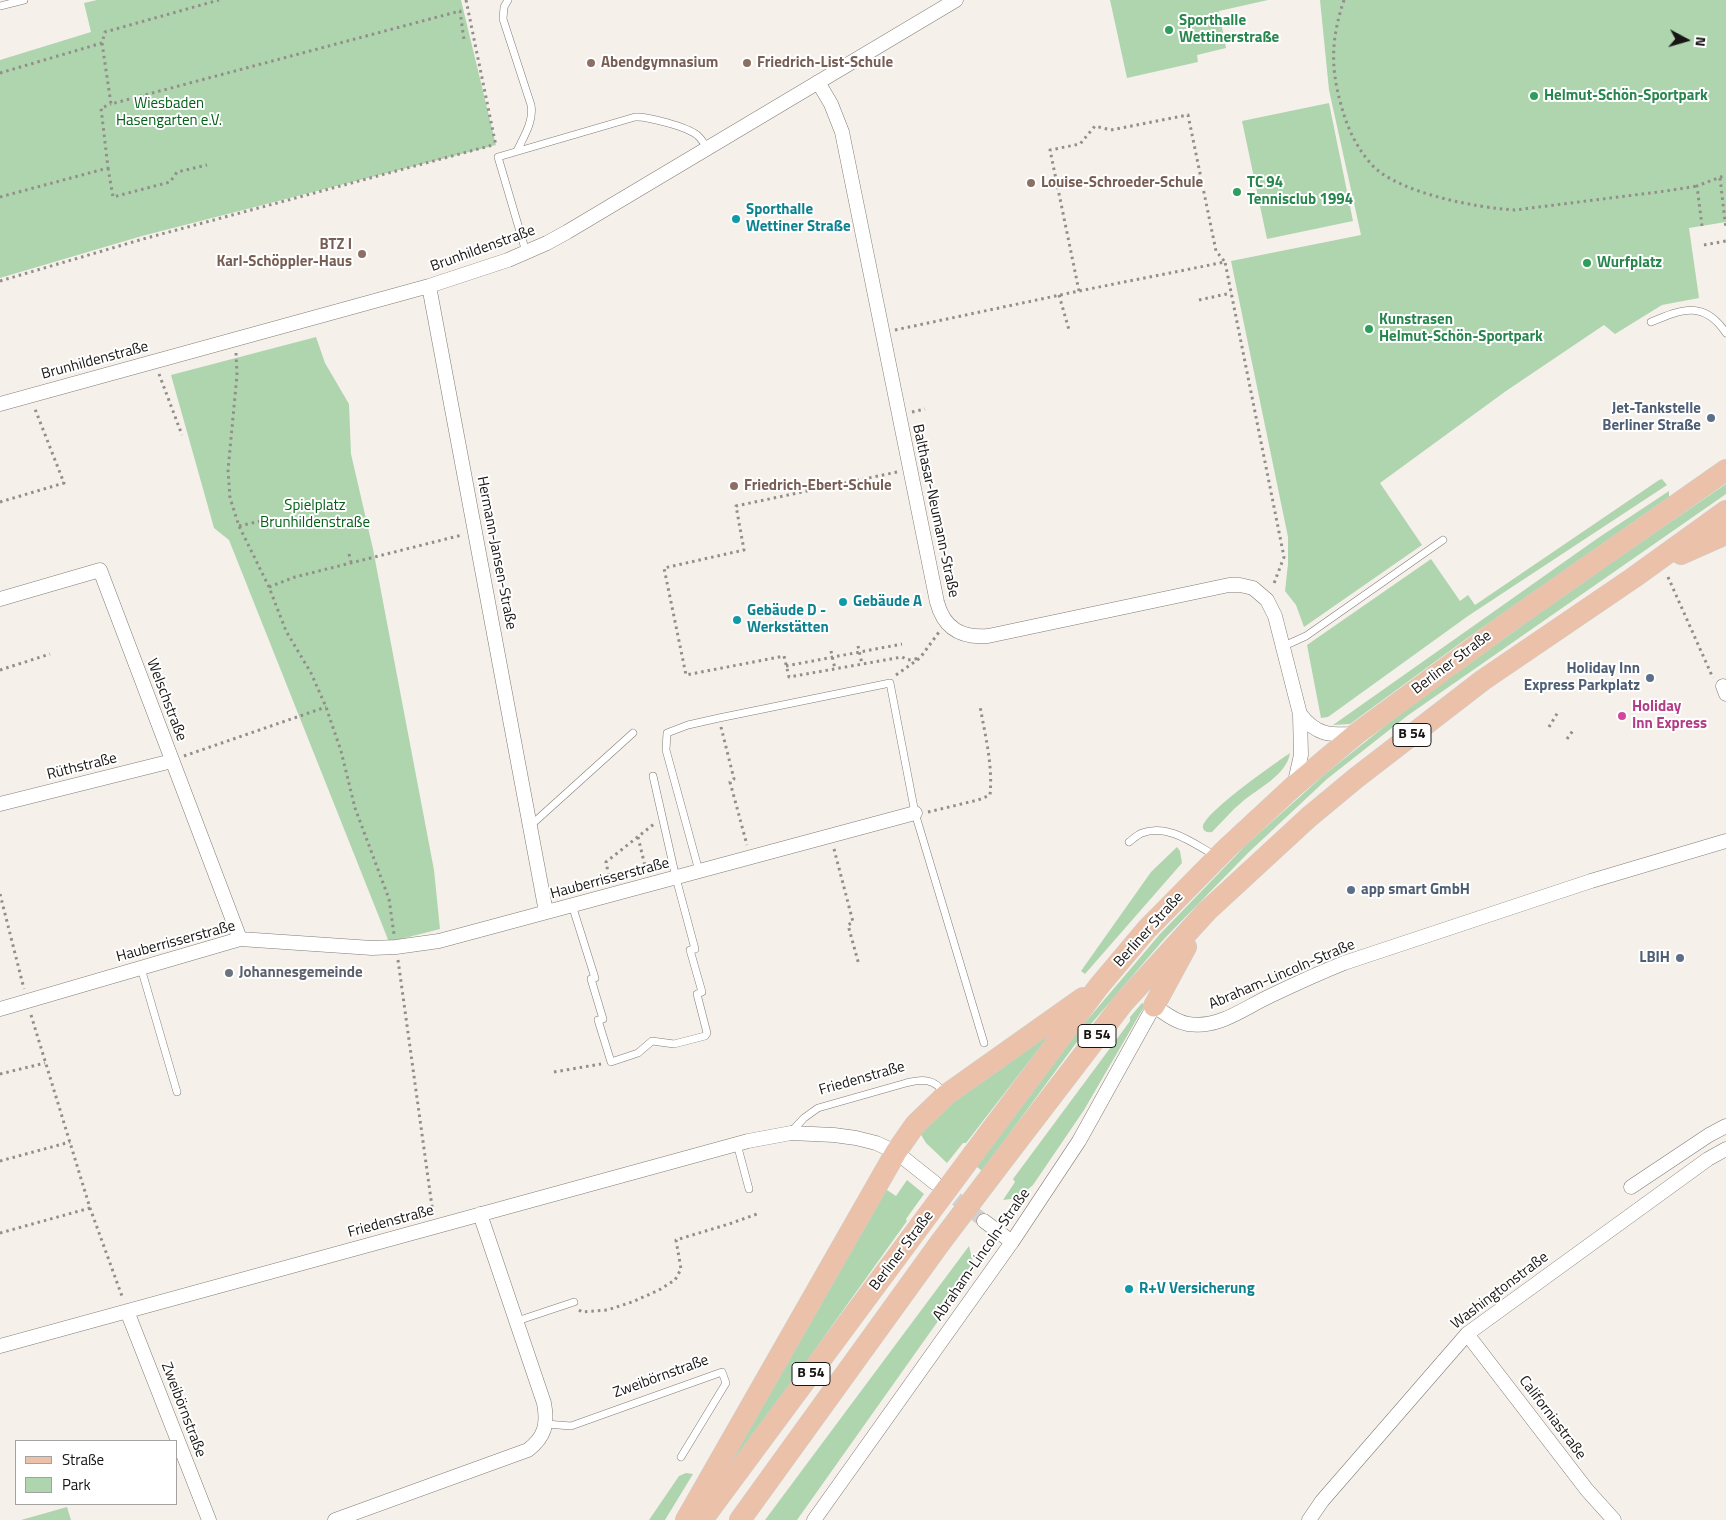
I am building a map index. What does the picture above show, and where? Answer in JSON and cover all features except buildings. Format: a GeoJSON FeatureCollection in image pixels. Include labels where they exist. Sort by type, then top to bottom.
{"type":"FeatureCollection","features":[{"type":"Feature","properties":{"kind":"main road","name":"Berliner Straße"},"geometry":{"type":"LineString","coordinates":[[702,1520],[1099,986],[1147,929],[1218,857],[1294,786],[1356,734],[1503,626],[1726,470]]}},
{"type":"Feature","properties":{"kind":"main road","name":"Berliner Straße"},"geometry":{"type":"LineString","coordinates":[[740,1520],[940,1243],[1124,1002],[1208,911],[1309,817],[1356,778],[1483,680],[1726,512]]}},
{"type":"Feature","properties":{"kind":"main road"},"geometry":{"type":"LineString","coordinates":[[1633,578],[1726,534]]}},
{"type":"Feature","properties":{"kind":"main road"},"geometry":{"type":"LineString","coordinates":[[1154,1006],[1178,960],[1208,911]]}},
{"type":"Feature","properties":{"kind":"main road"},"geometry":{"type":"LineString","coordinates":[[686,1520],[896,1152],[915,1125],[946,1095],[1099,986]]}},
{"type":"Feature","properties":{"kind":"street","name":"Brunhildenstraße"},"geometry":{"type":"LineString","coordinates":[[0,404],[429,286],[526,252],[567,232],[956,0]]}},
{"type":"Feature","properties":{"kind":"street","name":"Balthasar-Neumann-Straße"},"geometry":{"type":"LineString","coordinates":[[818,82],[831,104],[842,132],[937,602],[946,622]]}},
{"type":"Feature","properties":{"kind":"street","name":"Hermann-Jansen-Straße"},"geometry":{"type":"LineString","coordinates":[[429,286],[546,912]]}},
{"type":"Feature","properties":{"kind":"street","name":"Welschstraße"},"geometry":{"type":"LineString","coordinates":[[0,599],[100,570],[240,939]]}},
{"type":"Feature","properties":{"kind":"street"},"geometry":{"type":"LineString","coordinates":[[946,622],[968,636],[988,636],[1229,585],[1253,588],[1267,600],[1275,616],[1300,714],[1301,755],[1294,786]]}},
{"type":"Feature","properties":{"kind":"street"},"geometry":{"type":"LineString","coordinates":[[1300,714],[1314,729],[1323,732],[1356,734]]}},
{"type":"Feature","properties":{"kind":"street","name":"Rüthstraße"},"geometry":{"type":"LineString","coordinates":[[0,804],[172,761]]}},
{"type":"Feature","properties":{"kind":"street","name":"Hauberrisserstraße"},"geometry":{"type":"LineString","coordinates":[[0,1009],[240,939],[372,948],[439,941],[915,814]]}},
{"type":"Feature","properties":{"kind":"street","name":"Abraham-Lincoln-Straße"},"geometry":{"type":"LineString","coordinates":[[814,1520],[1012,1242],[1079,1141],[1154,1006],[1177,1020],[1188,1024],[1206,1024],[1224,1020],[1284,989],[1344,963],[1591,881],[1726,842]]}},
{"type":"Feature","properties":{"kind":"street"},"geometry":{"type":"LineString","coordinates":[[1631,1187],[1709,1135],[1726,1126]]}},
{"type":"Feature","properties":{"kind":"street","name":"Friedenstraße"},"geometry":{"type":"LineString","coordinates":[[0,1346],[737,1144],[790,1133],[834,1135],[876,1143],[896,1152],[935,1183]]}},
{"type":"Feature","properties":{"kind":"street","name":"Washingtonstraße"},"geometry":{"type":"LineString","coordinates":[[1309,1520],[1322,1501],[1467,1334],[1708,1158],[1726,1149]]}},
{"type":"Feature","properties":{"kind":"street"},"geometry":{"type":"LineString","coordinates":[[335,1520],[528,1450],[537,1443],[546,1424],[544,1403],[480,1214]]}},
{"type":"Feature","properties":{"kind":"street"},"geometry":{"type":"LineString","coordinates":[[984,1220],[1012,1242]]}},
{"type":"Feature","properties":{"kind":"street","name":"Zweibörnstraße"},"geometry":{"type":"LineString","coordinates":[[127,1311],[178,1440]]}},
{"type":"Feature","properties":{"kind":"street","name":"Californiastraße"},"geometry":{"type":"LineString","coordinates":[[1467,1334],[1587,1490],[1614,1520]]}},
{"type":"Feature","properties":{"kind":"street","name":"Zweibörnstraße"},"geometry":{"type":"LineString","coordinates":[[178,1441],[209,1520]]}},
{"type":"Feature","properties":{"kind":"lane"},"geometry":{"type":"LineString","coordinates":[[0,6],[24,0]]}},
{"type":"Feature","properties":{"kind":"lane"},"geometry":{"type":"LineString","coordinates":[[508,0],[504,7],[503,19],[532,105],[527,130],[517,151]]}},
{"type":"Feature","properties":{"kind":"lane"},"geometry":{"type":"LineString","coordinates":[[526,252],[498,156],[641,116],[696,134],[708,148]]}},
{"type":"Feature","properties":{"kind":"lane"},"geometry":{"type":"LineString","coordinates":[[1650,322],[1675,311],[1697,310],[1710,316],[1726,334]]}},
{"type":"Feature","properties":{"kind":"lane"},"geometry":{"type":"LineString","coordinates":[[1284,646],[1306,636],[1443,540]]}},
{"type":"Feature","properties":{"kind":"lane"},"geometry":{"type":"LineString","coordinates":[[699,871],[666,750],[666,733],[688,725],[719,718],[890,683],[915,814],[984,1043]]}},
{"type":"Feature","properties":{"kind":"lane"},"geometry":{"type":"LineString","coordinates":[[530,826],[634,733]]}},
{"type":"Feature","properties":{"kind":"lane"},"geometry":{"type":"LineString","coordinates":[[572,905],[595,978],[591,979],[603,1019],[598,1020],[611,1062],[638,1053],[652,1041],[674,1044],[706,1036],[697,994],[702,992],[690,950],[695,949],[676,878],[653,776]]}},
{"type":"Feature","properties":{"kind":"lane"},"geometry":{"type":"LineString","coordinates":[[1129,842],[1141,833],[1156,830],[1167,831],[1218,857]]}},
{"type":"Feature","properties":{"kind":"lane"},"geometry":{"type":"LineString","coordinates":[[141,968],[177,1092]]}},
{"type":"Feature","properties":{"kind":"lane","name":"Friedenstraße"},"geometry":{"type":"LineString","coordinates":[[790,1133],[804,1118],[818,1108],[906,1082],[928,1080],[935,1083],[946,1095]]}},
{"type":"Feature","properties":{"kind":"lane"},"geometry":{"type":"LineString","coordinates":[[737,1144],[749,1189]]}},
{"type":"Feature","properties":{"kind":"lane"},"geometry":{"type":"LineString","coordinates":[[517,1321],[571,1303]]}},
{"type":"Feature","properties":{"kind":"lane","name":"Zweibörnstraße"},"geometry":{"type":"LineString","coordinates":[[546,1424],[571,1426],[722,1372],[726,1383],[681,1457]]}},
{"type":"Feature","properties":{"kind":"path"},"geometry":{"type":"LineString","coordinates":[[111,104],[102,43],[105,32],[219,0]]}},
{"type":"Feature","properties":{"kind":"path"},"geometry":{"type":"LineString","coordinates":[[466,0],[498,156]]}},
{"type":"Feature","properties":{"kind":"path"},"geometry":{"type":"LineString","coordinates":[[1344,0],[1334,41],[1333,67],[1344,120],[1356,145],[1373,166],[1394,181],[1424,192],[1465,203],[1495,209],[1515,210],[1666,192],[1697,186],[1726,175]]}},
{"type":"Feature","properties":{"kind":"path"},"geometry":{"type":"LineString","coordinates":[[206,165],[177,172],[170,182],[113,197],[101,108],[460,11],[464,40]]}},
{"type":"Feature","properties":{"kind":"path"},"geometry":{"type":"LineString","coordinates":[[0,73],[102,43]]}},
{"type":"Feature","properties":{"kind":"path"},"geometry":{"type":"LineString","coordinates":[[1079,290],[1050,150],[1080,144],[1095,126],[1111,130],[1188,115],[1216,251],[1225,262],[1284,557],[1267,600]]}},
{"type":"Feature","properties":{"kind":"path"},"geometry":{"type":"LineString","coordinates":[[0,281],[152,237],[496,145]]}},
{"type":"Feature","properties":{"kind":"path"},"geometry":{"type":"LineString","coordinates":[[0,197],[108,168]]}},
{"type":"Feature","properties":{"kind":"path"},"geometry":{"type":"LineString","coordinates":[[1720,178],[1726,229]]}},
{"type":"Feature","properties":{"kind":"path"},"geometry":{"type":"LineString","coordinates":[[1697,186],[1702,226]]}},
{"type":"Feature","properties":{"kind":"path"},"geometry":{"type":"LineString","coordinates":[[1704,245],[1726,241]]}},
{"type":"Feature","properties":{"kind":"path"},"geometry":{"type":"LineString","coordinates":[[882,332],[1079,290],[1225,262]]}},
{"type":"Feature","properties":{"kind":"path"},"geometry":{"type":"LineString","coordinates":[[1199,300],[1231,293]]}},
{"type":"Feature","properties":{"kind":"path"},"geometry":{"type":"LineString","coordinates":[[1059,295],[1069,330]]}},
{"type":"Feature","properties":{"kind":"path"},"geometry":{"type":"LineString","coordinates":[[235,339],[237,375],[228,470],[230,498],[240,526],[269,587],[286,631],[311,673],[326,707],[341,751],[355,808],[388,899],[435,1227]]}},
{"type":"Feature","properties":{"kind":"path"},"geometry":{"type":"LineString","coordinates":[[154,361],[182,435]]}},
{"type":"Feature","properties":{"kind":"path"},"geometry":{"type":"LineString","coordinates":[[0,502],[64,483],[30,396]]}},
{"type":"Feature","properties":{"kind":"path"},"geometry":{"type":"LineString","coordinates":[[909,412],[925,409]]}},
{"type":"Feature","properties":{"kind":"path"},"geometry":{"type":"LineString","coordinates":[[910,469],[736,506],[744,550],[664,568],[686,675],[784,656],[789,677],[902,657],[908,660],[920,658]]}},
{"type":"Feature","properties":{"kind":"path"},"geometry":{"type":"LineString","coordinates":[[240,526],[261,521]]}},
{"type":"Feature","properties":{"kind":"path"},"geometry":{"type":"LineString","coordinates":[[269,587],[295,577],[351,562],[475,532]]}},
{"type":"Feature","properties":{"kind":"path"},"geometry":{"type":"LineString","coordinates":[[349,554],[351,562]]}},
{"type":"Feature","properties":{"kind":"path"},"geometry":{"type":"LineString","coordinates":[[1668,577],[1714,680],[1725,690]]}},
{"type":"Feature","properties":{"kind":"path"},"geometry":{"type":"LineString","coordinates":[[890,683],[898,672],[920,658],[946,622]]}},
{"type":"Feature","properties":{"kind":"path"},"geometry":{"type":"LineString","coordinates":[[786,666],[902,644]]}},
{"type":"Feature","properties":{"kind":"path"},"geometry":{"type":"LineString","coordinates":[[858,646],[862,664]]}},
{"type":"Feature","properties":{"kind":"path"},"geometry":{"type":"LineString","coordinates":[[831,651],[835,669]]}},
{"type":"Feature","properties":{"kind":"path"},"geometry":{"type":"LineString","coordinates":[[0,670],[50,654]]}},
{"type":"Feature","properties":{"kind":"path"},"geometry":{"type":"LineString","coordinates":[[915,814],[978,800],[990,795],[990,761],[980,706]]}},
{"type":"Feature","properties":{"kind":"path"},"geometry":{"type":"LineString","coordinates":[[172,761],[326,707]]}},
{"type":"Feature","properties":{"kind":"path"},"geometry":{"type":"LineString","coordinates":[[1549,727],[1558,712]]}},
{"type":"Feature","properties":{"kind":"path"},"geometry":{"type":"LineString","coordinates":[[719,718],[734,779],[730,782],[750,858]]}},
{"type":"Feature","properties":{"kind":"path"},"geometry":{"type":"LineString","coordinates":[[1567,740],[1574,729]]}},
{"type":"Feature","properties":{"kind":"path"},"geometry":{"type":"LineString","coordinates":[[612,895],[606,862],[662,818]]}},
{"type":"Feature","properties":{"kind":"path"},"geometry":{"type":"LineString","coordinates":[[830,836],[853,922],[848,925],[859,965]]}},
{"type":"Feature","properties":{"kind":"path"},"geometry":{"type":"LineString","coordinates":[[638,837],[650,885]]}},
{"type":"Feature","properties":{"kind":"path"},"geometry":{"type":"LineString","coordinates":[[0,894],[45,1063],[90,1208],[127,1311]]}},
{"type":"Feature","properties":{"kind":"path"},"geometry":{"type":"LineString","coordinates":[[554,1072],[611,1062]]}},
{"type":"Feature","properties":{"kind":"path"},"geometry":{"type":"LineString","coordinates":[[0,1074],[45,1063]]}},
{"type":"Feature","properties":{"kind":"path"},"geometry":{"type":"LineString","coordinates":[[0,1161],[70,1142]]}},
{"type":"Feature","properties":{"kind":"path"},"geometry":{"type":"LineString","coordinates":[[0,1233],[90,1208]]}},
{"type":"Feature","properties":{"kind":"path"},"geometry":{"type":"LineString","coordinates":[[571,1303],[582,1312],[607,1310],[632,1302],[658,1290],[675,1280],[681,1269],[676,1240],[757,1214]]}},
{"type":"Feature","properties":{"kind":"green space","name":"Wiesbaden Hasengarten e.V."},"geometry":{"type":"Polygon","coordinates":[[[97,0],[461,0],[496,145],[142,236],[0,278],[0,60],[91,32],[84,3],[97,0]]]}},
{"type":"Feature","properties":{"kind":"green space","name":"Sporthalle Wettinerstraße"},"geometry":{"type":"Polygon","coordinates":[[[1110,0],[1268,0],[1219,11],[1226,48],[1197,55],[1198,62],[1127,78],[1110,0]]]}},
{"type":"Feature","properties":{"kind":"green space","name":"Helmut-Schön-Sportpark"},"geometry":{"type":"Polygon","coordinates":[[[1320,0],[1726,0],[1726,222],[1689,228],[1699,298],[1662,305],[1615,334],[1604,325],[1506,391],[1380,483],[1422,545],[1304,627],[1296,605],[1285,591],[1288,537],[1231,261],[1361,235],[1329,90],[1320,0]]]}},
{"type":"Feature","properties":{"kind":"green space"},"geometry":{"type":"Polygon","coordinates":[[[1329,103],[1353,221],[1267,239],[1242,121],[1329,103]]]}},
{"type":"Feature","properties":{"kind":"green space","name":"Spielplatz Brunhildenstraße"},"geometry":{"type":"Polygon","coordinates":[[[316,337],[325,363],[349,404],[351,454],[373,549],[434,870],[440,929],[389,942],[229,540],[214,528],[171,375],[316,337]]]}},
{"type":"Feature","properties":{"kind":"green space"},"geometry":{"type":"Polygon","coordinates":[[[1662,479],[1667,485],[1468,616],[1328,717],[1321,718],[1307,645],[1431,559],[1460,601],[1468,595],[1475,605],[1662,479]]]}},
{"type":"Feature","properties":{"kind":"green space"},"geometry":{"type":"Polygon","coordinates":[[[1726,484],[1726,494],[1407,716],[1327,779],[1249,852],[1165,938],[1085,1031],[982,1171],[976,1166],[1082,1026],[1160,934],[1246,845],[1324,775],[1405,710],[1573,589],[1726,484]]]}},
{"type":"Feature","properties":{"kind":"green space"},"geometry":{"type":"Polygon","coordinates":[[[1669,491],[1669,497],[1466,639],[1350,724],[1333,725],[1598,538],[1669,491]]]}},
{"type":"Feature","properties":{"kind":"green space"},"geometry":{"type":"Polygon","coordinates":[[[1290,753],[1288,761],[1277,775],[1238,805],[1212,832],[1204,830],[1205,821],[1226,801],[1290,753]]]}},
{"type":"Feature","properties":{"kind":"green space"},"geometry":{"type":"Polygon","coordinates":[[[1177,847],[1180,851],[1182,863],[1085,974],[1081,971],[1151,872],[1177,847]]]}},
{"type":"Feature","properties":{"kind":"green space"},"geometry":{"type":"Polygon","coordinates":[[[1142,1003],[1145,1005],[1084,1110],[1033,1185],[1018,1198],[1003,1200],[1015,1182],[1013,1179],[1142,1003]]]}},
{"type":"Feature","properties":{"kind":"green space"},"geometry":{"type":"Polygon","coordinates":[[[1054,1029],[966,1143],[963,1143],[947,1163],[926,1143],[920,1133],[953,1101],[1054,1029]]]}},
{"type":"Feature","properties":{"kind":"green space"},"geometry":{"type":"Polygon","coordinates":[[[907,1180],[924,1194],[906,1219],[907,1221],[723,1478],[721,1477],[884,1188],[896,1196],[907,1180]]]}},
{"type":"Feature","properties":{"kind":"green space"},"geometry":{"type":"Polygon","coordinates":[[[969,1246],[973,1262],[970,1276],[797,1520],[765,1520],[969,1246]]]}},
{"type":"Feature","properties":{"kind":"green space"},"geometry":{"type":"Polygon","coordinates":[[[686,1473],[693,1474],[665,1520],[649,1520],[679,1476],[686,1473]]]}},
{"type":"Feature","properties":{"kind":"green space"},"geometry":{"type":"Polygon","coordinates":[[[67,1507],[71,1520],[21,1520],[67,1507]]]}},
{"type":"Feature","properties":{"kind":"tunnel"},"geometry":{"type":"LineString","coordinates":[[940,1186],[984,1221]]}},
{"type":"Feature","properties":{"kind":"place","name":"Sporthalle Wettinerstraße"},"geometry":{"type":"Point","coordinates":[1169,30]}},
{"type":"Feature","properties":{"kind":"place","name":"Abendgymnasium"},"geometry":{"type":"Point","coordinates":[591,63]}},
{"type":"Feature","properties":{"kind":"place","name":"Friedrich-List-Schule"},"geometry":{"type":"Point","coordinates":[747,63]}},
{"type":"Feature","properties":{"kind":"place","name":"Helmut-Schön-Sportpark"},"geometry":{"type":"Point","coordinates":[1534,96]}},
{"type":"Feature","properties":{"kind":"place","name":"Louise-Schroeder-Schule"},"geometry":{"type":"Point","coordinates":[1031,183]}},
{"type":"Feature","properties":{"kind":"place","name":"TC 94 Tennisclub 1994"},"geometry":{"type":"Point","coordinates":[1237,192]}},
{"type":"Feature","properties":{"kind":"place","name":"Sporthalle Wettiner Straße"},"geometry":{"type":"Point","coordinates":[736,219]}},
{"type":"Feature","properties":{"kind":"place","name":"BTZ I Karl-Schöppler-Haus"},"geometry":{"type":"Point","coordinates":[362,254]}},
{"type":"Feature","properties":{"kind":"place","name":"Wurfplatz"},"geometry":{"type":"Point","coordinates":[1587,263]}},
{"type":"Feature","properties":{"kind":"place","name":"Kunstrasen Helmut-Schön-Sportpark"},"geometry":{"type":"Point","coordinates":[1369,329]}},
{"type":"Feature","properties":{"kind":"place","name":"Jet-Tankstelle Berliner Straße"},"geometry":{"type":"Point","coordinates":[1711,418]}},
{"type":"Feature","properties":{"kind":"place","name":"Friedrich-Ebert-Schule"},"geometry":{"type":"Point","coordinates":[734,486]}},
{"type":"Feature","properties":{"kind":"place","name":"Gebäude A"},"geometry":{"type":"Point","coordinates":[843,602]}},
{"type":"Feature","properties":{"kind":"place","name":"Gebäude D - Werkstätten"},"geometry":{"type":"Point","coordinates":[737,620]}},
{"type":"Feature","properties":{"kind":"place","name":"Holiday Inn Express Parkplatz"},"geometry":{"type":"Point","coordinates":[1650,678]}},
{"type":"Feature","properties":{"kind":"place","name":"Holiday Inn Express"},"geometry":{"type":"Point","coordinates":[1622,716]}},
{"type":"Feature","properties":{"kind":"place","name":"app smart GmbH"},"geometry":{"type":"Point","coordinates":[1351,890]}},
{"type":"Feature","properties":{"kind":"place","name":"LBIH"},"geometry":{"type":"Point","coordinates":[1680,958]}},
{"type":"Feature","properties":{"kind":"place","name":"Johannesgemeinde"},"geometry":{"type":"Point","coordinates":[229,973]}},
{"type":"Feature","properties":{"kind":"place","name":"R+V Versicherung"},"geometry":{"type":"Point","coordinates":[1129,1289]}}]}
